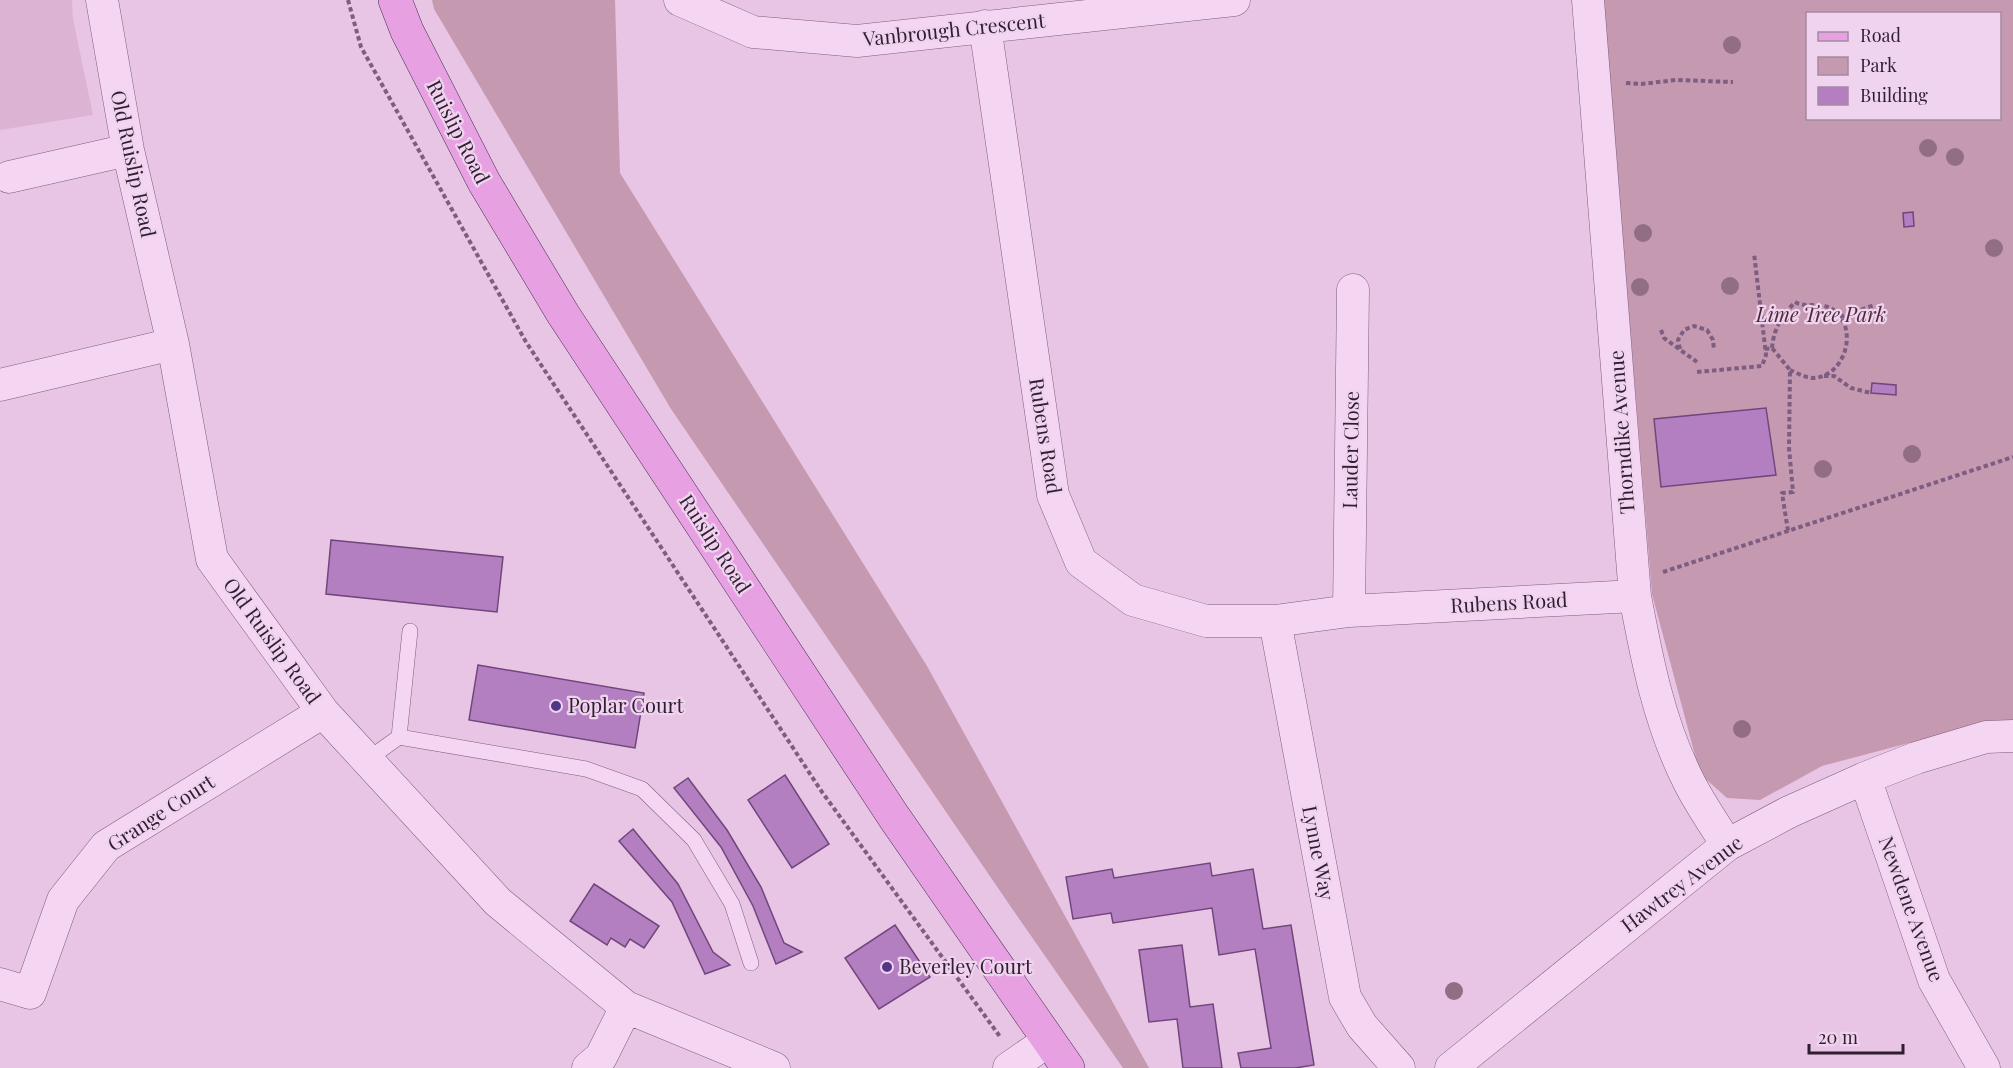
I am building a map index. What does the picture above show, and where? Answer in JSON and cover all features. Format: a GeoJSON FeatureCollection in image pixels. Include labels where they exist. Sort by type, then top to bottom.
{"type":"FeatureCollection","features":[{"type":"Feature","properties":{"kind":"main road","name":"Ruislip Road"},"geometry":{"type":"LineString","coordinates":[[395,0],[407,30],[484,182],[563,314],[894,817],[1068,1068]]}},
{"type":"Feature","properties":{"kind":"street","name":"Old Ruislip Road"},"geometry":{"type":"LineString","coordinates":[[102,0],[128,150],[173,344],[212,559],[323,712],[498,902],[626,1007],[774,1068]]}},
{"type":"Feature","properties":{"kind":"street","name":"Vanbrough Crescent"},"geometry":{"type":"LineString","coordinates":[[680,0],[753,32],[857,42],[1234,0]]}},
{"type":"Feature","properties":{"kind":"street","name":"Thorndike Avenue"},"geometry":{"type":"LineString","coordinates":[[1588,0],[1635,589],[1648,671],[1666,729],[1689,783],[1727,845]]}},
{"type":"Feature","properties":{"kind":"street","name":"Rubens Road"},"geometry":{"type":"LineString","coordinates":[[985,26],[1053,495],[1081,561],[1133,600],[1206,621],[1275,621],[1349,611],[1635,589]]}},
{"type":"Feature","properties":{"kind":"street"},"geometry":{"type":"LineString","coordinates":[[9,177],[128,150]]}},
{"type":"Feature","properties":{"kind":"street","name":"Lauder Close"},"geometry":{"type":"LineString","coordinates":[[1349,611],[1353,290]]}},
{"type":"Feature","properties":{"kind":"street"},"geometry":{"type":"LineString","coordinates":[[0,385],[173,344]]}},
{"type":"Feature","properties":{"kind":"street","name":"Lynne Way"},"geometry":{"type":"LineString","coordinates":[[1275,621],[1345,997],[1362,1026],[1399,1068]]}},
{"type":"Feature","properties":{"kind":"street","name":"Grange Court"},"geometry":{"type":"LineString","coordinates":[[0,984],[30,993],[63,900],[106,846],[323,712]]}},
{"type":"Feature","properties":{"kind":"street","name":"Hawtrey Avenue"},"geometry":{"type":"LineString","coordinates":[[1451,1068],[1727,845],[1789,812],[1916,758],[1986,738],[2013,736]]}},
{"type":"Feature","properties":{"kind":"street","name":"Newdene Avenue"},"geometry":{"type":"LineString","coordinates":[[1865,778],[1934,980],[1984,1068]]}},
{"type":"Feature","properties":{"kind":"street"},"geometry":{"type":"LineString","coordinates":[[588,1068],[602,1057],[626,1007]]}},
{"type":"Feature","properties":{"kind":"street"},"geometry":{"type":"LineString","coordinates":[[1014,1065],[1048,1041]]}},
{"type":"Feature","properties":{"kind":"lane"},"geometry":{"type":"LineString","coordinates":[[368,760],[399,736],[410,631]]}},
{"type":"Feature","properties":{"kind":"lane"},"geometry":{"type":"LineString","coordinates":[[399,736],[586,769],[642,789],[694,840],[732,904],[751,963]]}},
{"type":"Feature","properties":{"kind":"path"},"geometry":{"type":"LineString","coordinates":[[348,0],[361,47],[526,342],[822,792],[1014,1065]]}},
{"type":"Feature","properties":{"kind":"path"},"geometry":{"type":"LineString","coordinates":[[1594,75],[1609,74],[1626,83],[1641,84],[1676,80],[1733,82]]}},
{"type":"Feature","properties":{"kind":"path"},"geometry":{"type":"LineString","coordinates":[[1697,372],[1762,366],[1766,355],[1754,254]]}},
{"type":"Feature","properties":{"kind":"path"},"geometry":{"type":"LineString","coordinates":[[1824,376],[1834,369],[1844,354],[1848,337],[1847,330],[1834,310],[1820,304],[1800,305],[1795,302],[1780,319],[1773,335],[1772,348],[1790,370],[1812,378],[1834,376],[1851,388],[1871,393]]}},
{"type":"Feature","properties":{"kind":"path"},"geometry":{"type":"LineString","coordinates":[[1840,317],[1874,305]]}},
{"type":"Feature","properties":{"kind":"path"},"geometry":{"type":"LineString","coordinates":[[1680,349],[1678,340],[1684,330],[1694,326],[1707,330],[1713,340],[1714,350]]}},
{"type":"Feature","properties":{"kind":"path"},"geometry":{"type":"LineString","coordinates":[[1661,330],[1664,338],[1697,362]]}},
{"type":"Feature","properties":{"kind":"path"},"geometry":{"type":"LineString","coordinates":[[1765,349],[1772,348]]}},
{"type":"Feature","properties":{"kind":"path"},"geometry":{"type":"LineString","coordinates":[[1788,531],[1782,493],[1793,492],[1789,448],[1790,370]]}},
{"type":"Feature","properties":{"kind":"path"},"geometry":{"type":"LineString","coordinates":[[1635,589],[1788,531],[2013,457]]}},
{"type":"Feature","properties":{"kind":"shaded area"},"geometry":{"type":"Polygon","coordinates":[[[0,0],[72,0],[73,19],[93,115],[0,130],[0,0]]]}},
{"type":"Feature","properties":{"kind":"green space"},"geometry":{"type":"Polygon","coordinates":[[[432,0],[615,0],[620,173],[927,666],[1149,1068],[1123,1068],[671,409],[434,9],[432,0]]]}},
{"type":"Feature","properties":{"kind":"green space","name":"Lime Tree Park"},"geometry":{"type":"Polygon","coordinates":[[[1603,0],[2013,0],[2013,722],[1924,739],[1822,766],[1760,800],[1727,798],[1700,774],[1652,594],[1603,0]]]}},
{"type":"Feature","properties":{"kind":"building"},"geometry":{"type":"Polygon","coordinates":[[[1913,212],[1914,226],[1904,227],[1903,213],[1913,212]]]}},
{"type":"Feature","properties":{"kind":"building"},"geometry":{"type":"Polygon","coordinates":[[[1872,383],[1896,385],[1896,395],[1871,393],[1872,383]]]}},
{"type":"Feature","properties":{"kind":"building"},"geometry":{"type":"Polygon","coordinates":[[[1766,408],[1776,475],[1661,487],[1654,419],[1766,408]]]}},
{"type":"Feature","properties":{"kind":"building"},"geometry":{"type":"Polygon","coordinates":[[[331,540],[503,557],[497,612],[326,594],[331,540]]]}},
{"type":"Feature","properties":{"kind":"building","name":"Poplar Court"},"geometry":{"type":"Polygon","coordinates":[[[478,665],[644,693],[635,748],[469,720],[478,665]]]}},
{"type":"Feature","properties":{"kind":"building"},"geometry":{"type":"Polygon","coordinates":[[[785,775],[829,844],[792,868],[748,800],[785,775]]]}},
{"type":"Feature","properties":{"kind":"building"},"geometry":{"type":"Polygon","coordinates":[[[688,778],[727,830],[761,887],[784,943],[802,952],[776,964],[753,906],[721,847],[674,788],[688,778]]]}},
{"type":"Feature","properties":{"kind":"building"},"geometry":{"type":"Polygon","coordinates":[[[633,829],[678,884],[713,952],[730,965],[705,974],[672,902],[619,841],[633,829]]]}},
{"type":"Feature","properties":{"kind":"building"},"geometry":{"type":"Polygon","coordinates":[[[1210,863],[1212,876],[1253,869],[1263,929],[1291,925],[1314,1065],[1295,1068],[1241,1068],[1238,1053],[1271,1048],[1255,949],[1219,955],[1212,908],[1113,923],[1111,913],[1073,919],[1066,877],[1112,869],[1114,878],[1210,863]]]}},
{"type":"Feature","properties":{"kind":"building"},"geometry":{"type":"Polygon","coordinates":[[[594,884],[659,926],[644,948],[630,939],[625,947],[611,938],[607,945],[570,921],[594,884]]]}},
{"type":"Feature","properties":{"kind":"building","name":"Beverley Court"},"geometry":{"type":"Polygon","coordinates":[[[895,925],[930,977],[879,1009],[845,958],[895,925]]]}},
{"type":"Feature","properties":{"kind":"building"},"geometry":{"type":"Polygon","coordinates":[[[1182,945],[1190,1007],[1213,1004],[1222,1068],[1183,1068],[1177,1019],[1149,1022],[1139,950],[1182,945]]]}},
{"type":"Feature","properties":{"kind":"place","name":"Poplar Court"},"geometry":{"type":"Point","coordinates":[556,706]}},
{"type":"Feature","properties":{"kind":"place","name":"Beverley Court"},"geometry":{"type":"Point","coordinates":[887,967]}}]}
